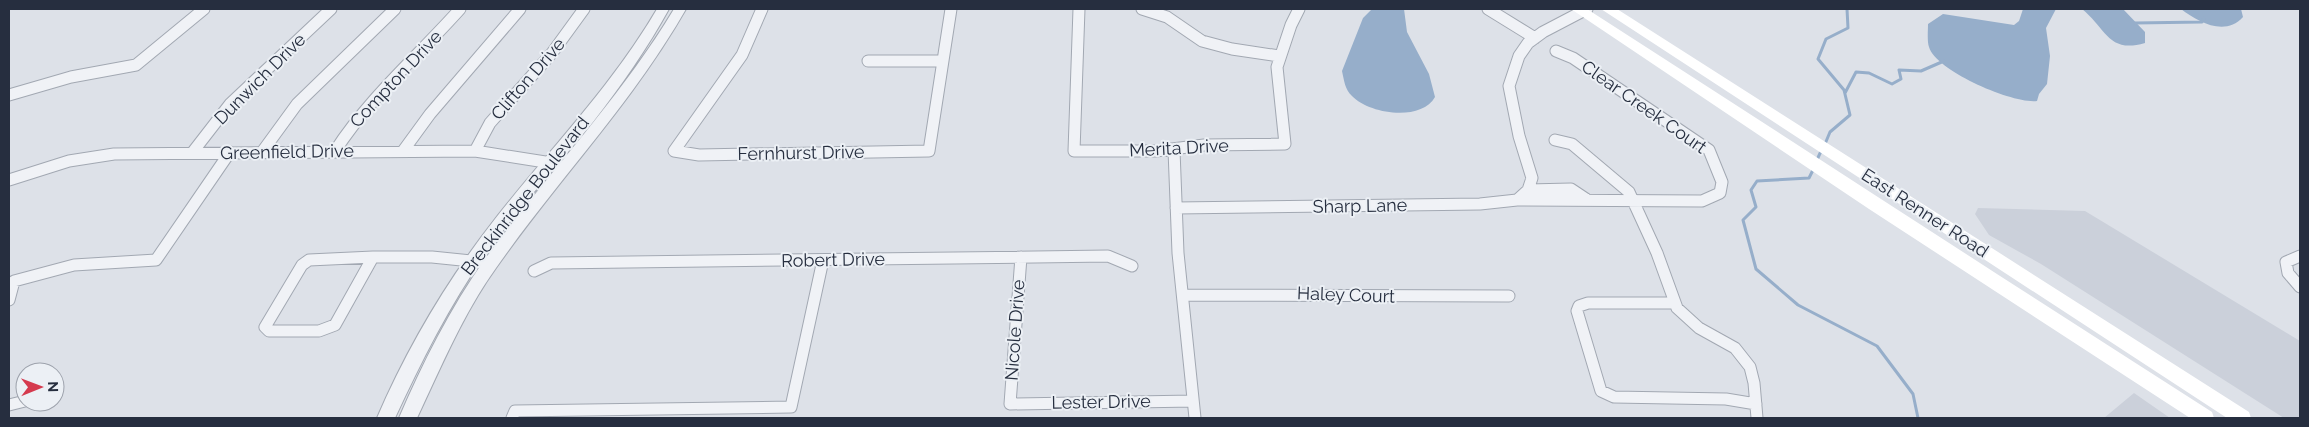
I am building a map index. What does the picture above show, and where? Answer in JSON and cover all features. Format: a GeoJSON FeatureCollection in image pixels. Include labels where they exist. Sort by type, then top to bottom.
{"type":"FeatureCollection","features":[{"type":"Feature","properties":{"kind":"main road","name":"East Renner Road"},"geometry":{"type":"LineString","coordinates":[[1608,9],[1846,162],[1906,203],[2065,302],[2242,418]]}},
{"type":"Feature","properties":{"kind":"main road","name":"East Renner Road"},"geometry":{"type":"LineString","coordinates":[[1582,10],[1889,214],[2205,418]]}},
{"type":"Feature","properties":{"kind":"main road"},"geometry":{"type":"LineString","coordinates":[[1889,214],[1906,203]]}},
{"type":"Feature","properties":{"kind":"street"},"geometry":{"type":"LineString","coordinates":[[9,95],[71,77],[136,65],[204,9]]}},
{"type":"Feature","properties":{"kind":"street","name":"Dunwich Drive"},"geometry":{"type":"LineString","coordinates":[[192,153],[230,104],[331,9]]}},
{"type":"Feature","properties":{"kind":"street"},"geometry":{"type":"LineString","coordinates":[[262,152],[297,104],[395,9]]}},
{"type":"Feature","properties":{"kind":"street","name":"Compton Drive"},"geometry":{"type":"LineString","coordinates":[[334,151],[350,126],[365,108],[460,9]]}},
{"type":"Feature","properties":{"kind":"street"},"geometry":{"type":"LineString","coordinates":[[403,151],[421,124],[520,9]]}},
{"type":"Feature","properties":{"kind":"street","name":"Clifton Drive"},"geometry":{"type":"LineString","coordinates":[[475,151],[490,123],[552,53],[584,9]]}},
{"type":"Feature","properties":{"kind":"street","name":"Breckinridge Boulevard"},"geometry":{"type":"LineString","coordinates":[[408,418],[455,320],[490,263],[625,70],[663,9]]}},
{"type":"Feature","properties":{"kind":"street","name":"Breckinridge Boulevard"},"geometry":{"type":"LineString","coordinates":[[386,418],[437,315],[473,260],[501,222],[559,164],[642,70],[680,9]]}},
{"type":"Feature","properties":{"kind":"street","name":"Fernhurst Drive"},"geometry":{"type":"LineString","coordinates":[[762,9],[742,55],[674,152],[699,154],[929,151],[943,61]]}},
{"type":"Feature","properties":{"kind":"street"},"geometry":{"type":"LineString","coordinates":[[868,61],[943,61],[951,9]]}},
{"type":"Feature","properties":{"kind":"street","name":"Merita Drive"},"geometry":{"type":"LineString","coordinates":[[1079,9],[1074,151],[1174,150],[1204,145],[1284,144],[1278,86],[1279,56]]}},
{"type":"Feature","properties":{"kind":"street"},"geometry":{"type":"LineString","coordinates":[[1142,9],[1167,17],[1202,41],[1232,49],[1279,56],[1299,9]]}},
{"type":"Feature","properties":{"kind":"street"},"geometry":{"type":"LineString","coordinates":[[1488,9],[1535,38]]}},
{"type":"Feature","properties":{"kind":"street"},"geometry":{"type":"LineString","coordinates":[[1517,200],[1528,190],[1532,178],[1519,136],[1509,86],[1519,56],[1535,38],[1582,10]]}},
{"type":"Feature","properties":{"kind":"street","name":"Clear Creek Court"},"geometry":{"type":"LineString","coordinates":[[1556,51],[1573,58],[1709,150],[1722,182],[1720,193],[1711,199],[1702,201],[1634,202]]}},
{"type":"Feature","properties":{"kind":"street"},"geometry":{"type":"LineString","coordinates":[[1555,140],[1572,144],[1616,178],[1629,192],[1657,253],[1674,303],[1689,321],[1728,343],[1746,360],[1753,375],[1757,418]]}},
{"type":"Feature","properties":{"kind":"street"},"geometry":{"type":"LineString","coordinates":[[1174,150],[1176,208],[1195,418]]}},
{"type":"Feature","properties":{"kind":"street","name":"Greenfield Drive"},"geometry":{"type":"LineString","coordinates":[[9,180],[37,170],[84,158],[114,154],[475,151],[559,164]]}},
{"type":"Feature","properties":{"kind":"street"},"geometry":{"type":"LineString","coordinates":[[9,300],[14,280],[74,265],[97,262],[156,260],[230,152]]}},
{"type":"Feature","properties":{"kind":"street"},"geometry":{"type":"LineString","coordinates":[[1528,190],[1571,189],[1586,199],[1634,202]]}},
{"type":"Feature","properties":{"kind":"street","name":"Sharp Lane"},"geometry":{"type":"LineString","coordinates":[[1176,208],[1480,204],[1517,200],[1573,202],[1586,199]]}},
{"type":"Feature","properties":{"kind":"street","name":"Robert Drive"},"geometry":{"type":"LineString","coordinates":[[534,272],[551,263],[1108,256],[1132,266]]}},
{"type":"Feature","properties":{"kind":"street"},"geometry":{"type":"LineString","coordinates":[[2300,256],[2286,262],[2288,273],[2300,288]]}},
{"type":"Feature","properties":{"kind":"street"},"geometry":{"type":"LineString","coordinates":[[373,257],[335,324],[319,331],[269,331],[265,327],[302,265],[309,260],[373,257],[432,257],[490,263]]}},
{"type":"Feature","properties":{"kind":"street","name":"Nicole Drive"},"geometry":{"type":"LineString","coordinates":[[1010,404],[1021,257]]}},
{"type":"Feature","properties":{"kind":"street"},"geometry":{"type":"LineString","coordinates":[[514,415],[791,407],[823,260]]}},
{"type":"Feature","properties":{"kind":"street","name":"Haley Court"},"geometry":{"type":"LineString","coordinates":[[1183,294],[1316,294],[1384,297],[1509,296]]}},
{"type":"Feature","properties":{"kind":"street"},"geometry":{"type":"LineString","coordinates":[[1674,303],[1588,302],[1579,306],[1577,311],[1598,386],[1605,394],[1614,397],[1726,398],[1756,404]]}},
{"type":"Feature","properties":{"kind":"street","name":"Lester Drive"},"geometry":{"type":"LineString","coordinates":[[1010,404],[1193,401]]}},
{"type":"Feature","properties":{"kind":"shaded area"},"geometry":{"type":"Polygon","coordinates":[[[1978,208],[2085,211],[2300,341],[2300,418],[2284,418],[2041,264],[1989,235],[1975,214],[1978,208]]]}},
{"type":"Feature","properties":{"kind":"shaded area"},"geometry":{"type":"Polygon","coordinates":[[[2134,393],[2170,418],[2104,418],[2134,393]]]}},
{"type":"Feature","properties":{"kind":"water"},"geometry":{"type":"Polygon","coordinates":[[[1372,9],[1404,9],[1407,32],[1429,74],[1435,97],[1428,105],[1419,110],[1395,113],[1382,111],[1360,102],[1346,88],[1342,71],[1363,18],[1372,9]]]}},
{"type":"Feature","properties":{"kind":"water"},"geometry":{"type":"Polygon","coordinates":[[[2023,9],[2056,9],[2046,28],[2050,56],[2047,84],[2039,94],[2037,101],[2026,101],[2011,97],[1977,84],[1945,66],[1929,47],[1928,24],[1943,14],[2014,25],[2019,21],[2023,9]]]}},
{"type":"Feature","properties":{"kind":"water"},"geometry":{"type":"Polygon","coordinates":[[[2082,9],[2123,9],[2145,32],[2145,43],[2123,45],[2115,42],[2082,9]]]}},
{"type":"Feature","properties":{"kind":"water"},"geometry":{"type":"Polygon","coordinates":[[[2181,9],[2241,9],[2243,17],[2236,23],[2220,27],[2203,23],[2181,9]]]}},
{"type":"Feature","properties":{"kind":"waterway"},"geometry":{"type":"LineString","coordinates":[[1825,144],[1830,132],[1850,115],[1844,90],[1818,59],[1826,39],[1848,28],[1847,9]]}},
{"type":"Feature","properties":{"kind":"waterway"},"geometry":{"type":"LineString","coordinates":[[2135,23],[2202,22],[2204,18]]}},
{"type":"Feature","properties":{"kind":"waterway"},"geometry":{"type":"LineString","coordinates":[[1845,93],[1856,72],[1869,73],[1892,84],[1901,79],[1899,70],[1921,71],[1944,61]]}},
{"type":"Feature","properties":{"kind":"waterway"},"geometry":{"type":"LineString","coordinates":[[1816,162],[1822,149]]}},
{"type":"Feature","properties":{"kind":"waterway"},"geometry":{"type":"LineString","coordinates":[[1814,168],[1809,178],[1757,181],[1751,190],[1756,207],[1743,220],[1756,269],[1798,305],[1877,346],[1913,394],[1918,418]]}}]}
